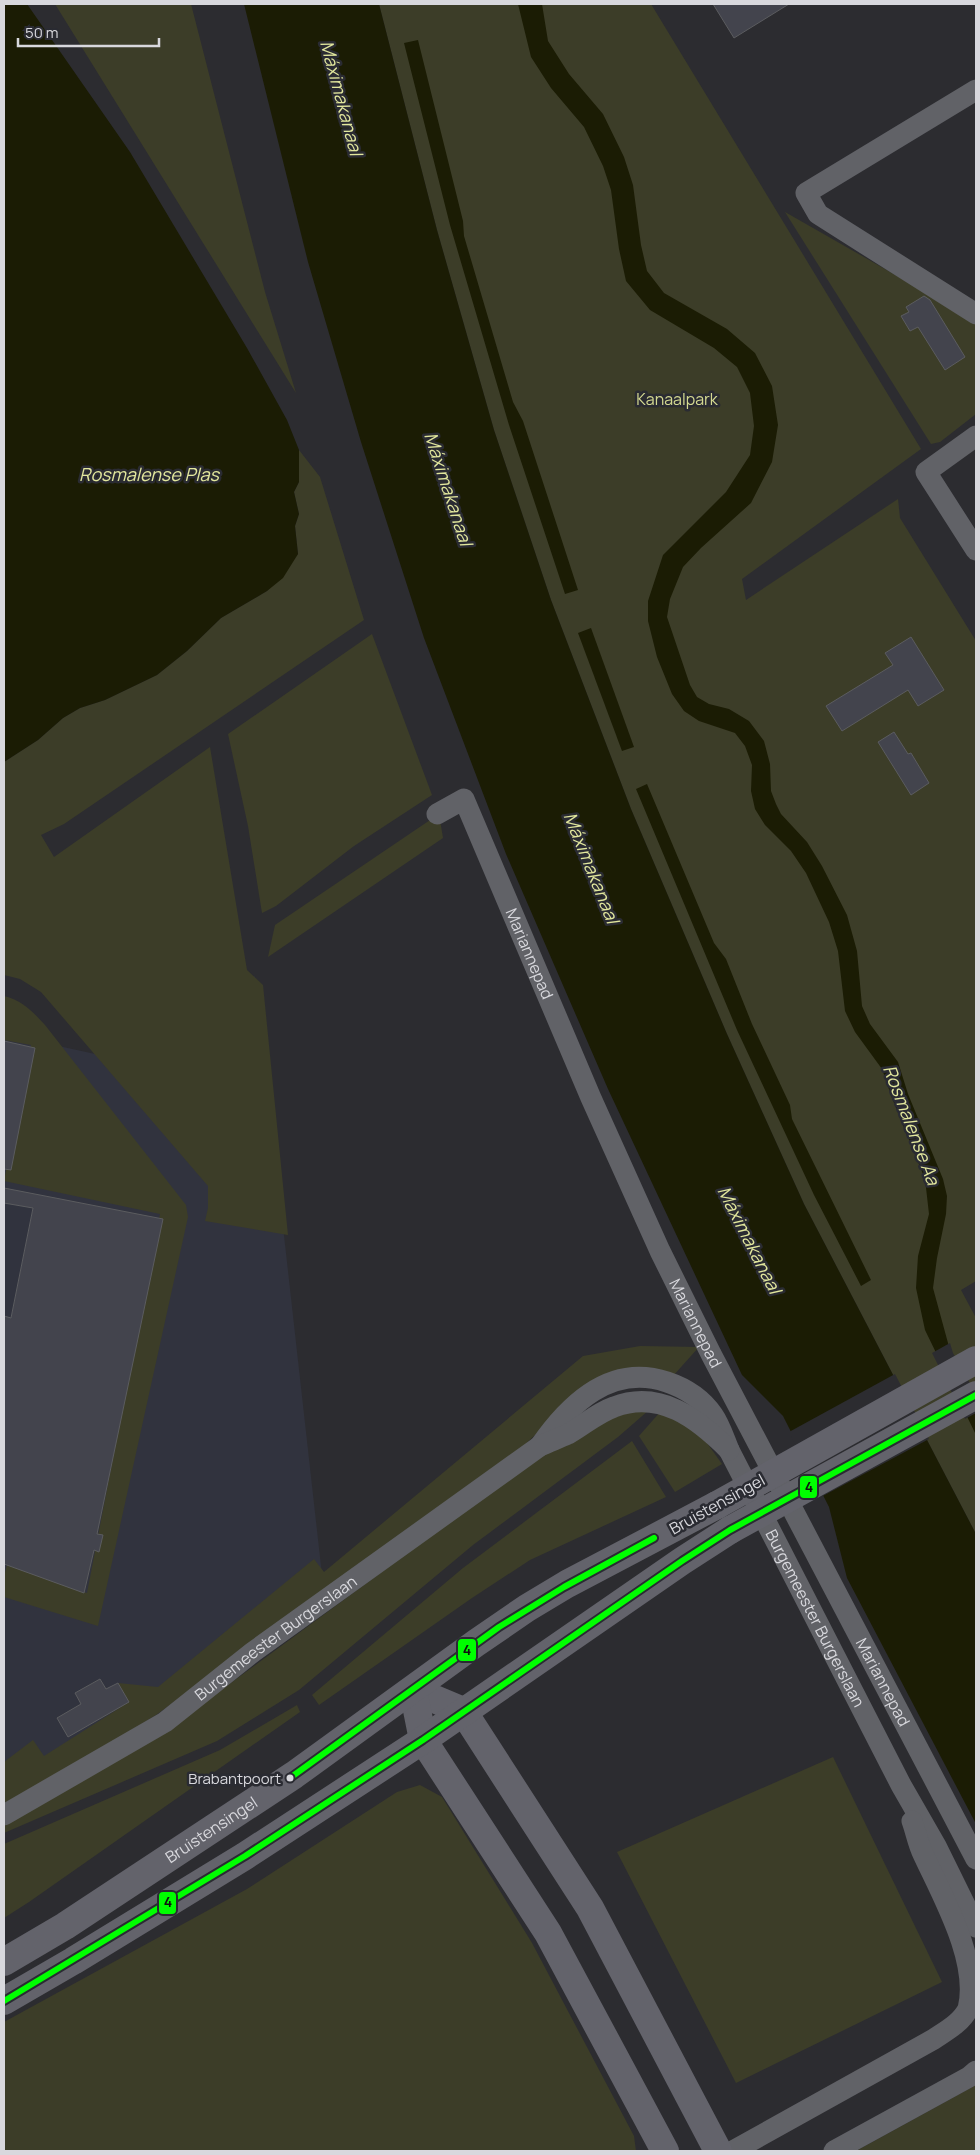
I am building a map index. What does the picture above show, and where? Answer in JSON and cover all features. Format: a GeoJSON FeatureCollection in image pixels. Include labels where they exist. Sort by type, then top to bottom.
{"type":"FeatureCollection","features":[{"type":"Feature","properties":{"kind":"main road","name":"Bruistensingel"},"geometry":{"type":"LineString","coordinates":[[4,1962],[65,1926],[294,1775],[527,1608],[567,1584],[716,1505],[976,1360]]}},
{"type":"Feature","properties":{"kind":"main road","name":"Bruistensingel"},"geometry":{"type":"LineString","coordinates":[[4,2001],[74,1962],[245,1856],[423,1740],[682,1561],[730,1530],[976,1395]]}},
{"type":"Feature","properties":{"kind":"main road"},"geometry":{"type":"LineString","coordinates":[[413,1690],[464,1712],[590,1908],[718,2151]]}},
{"type":"Feature","properties":{"kind":"main road"},"geometry":{"type":"LineString","coordinates":[[413,1690],[423,1740],[548,1933],[665,2151]]}},
{"type":"Feature","properties":{"kind":"street"},"geometry":{"type":"LineString","coordinates":[[976,90],[806,193],[818,214],[976,314]]}},
{"type":"Feature","properties":{"kind":"street"},"geometry":{"type":"LineString","coordinates":[[976,436],[926,472],[976,550]]}},
{"type":"Feature","properties":{"kind":"street","name":"Mariannepad"},"geometry":{"type":"LineString","coordinates":[[437,814],[464,799],[591,1098],[660,1251],[711,1354],[976,1859]]}},
{"type":"Feature","properties":{"kind":"street","name":"Burgemeester Burgerslaan"},"geometry":{"type":"LineString","coordinates":[[4,1815],[165,1722],[253,1652],[540,1446],[556,1423],[581,1399],[594,1390],[620,1379],[647,1377],[674,1384],[700,1400],[714,1417],[729,1450],[901,1786]]}},
{"type":"Feature","properties":{"kind":"street"},"geometry":{"type":"LineString","coordinates":[[901,1786],[936,1846],[976,1927]]}},
{"type":"Feature","properties":{"kind":"street"},"geometry":{"type":"LineString","coordinates":[[732,2151],[934,2039],[956,2024],[967,2011],[974,1996],[975,1976],[971,1950],[922,1852],[901,1786]]}},
{"type":"Feature","properties":{"kind":"street"},"geometry":{"type":"LineString","coordinates":[[834,2151],[970,2077],[976,2071]]}},
{"type":"Feature","properties":{"kind":"shaded area"},"geometry":{"type":"Polygon","coordinates":[[[255,976],[322,1575],[168,1690],[4,1780],[4,1034],[136,1063],[255,976]]]}},
{"type":"Feature","properties":{"kind":"green space"},"geometry":{"type":"Polygon","coordinates":[[[55,4],[191,4],[265,292],[296,393],[55,4]]]}},
{"type":"Feature","properties":{"kind":"green space","name":"Kanaalpark"},"geometry":{"type":"Polygon","coordinates":[[[379,4],[651,4],[921,449],[742,579],[746,600],[898,499],[900,518],[976,641],[976,1281],[961,1290],[976,1318],[976,1534],[804,1204],[727,1034],[631,809],[551,600],[494,430],[437,230],[379,4]]]}},
{"type":"Feature","properties":{"kind":"green space"},"geometry":{"type":"Polygon","coordinates":[[[785,212],[976,321],[976,414],[940,442],[931,444],[785,212]]]}},
{"type":"Feature","properties":{"kind":"green space"},"geometry":{"type":"Polygon","coordinates":[[[299,450],[320,477],[364,620],[64,824],[41,835],[54,857],[210,747],[247,970],[263,985],[288,1235],[205,1221],[208,1208],[208,1186],[41,992],[20,979],[4,975],[4,762],[38,740],[63,718],[80,708],[105,700],[157,675],[187,651],[221,618],[267,591],[298,554],[295,526],[299,514],[294,492],[299,482],[299,450]]]}},
{"type":"Feature","properties":{"kind":"green space"},"geometry":{"type":"Polygon","coordinates":[[[372,634],[432,795],[354,846],[276,906],[262,913],[248,826],[228,734],[372,634]]]}},
{"type":"Feature","properties":{"kind":"green space"},"geometry":{"type":"Polygon","coordinates":[[[439,814],[443,838],[268,957],[275,925],[439,814]]]}},
{"type":"Feature","properties":{"kind":"green space"},"geometry":{"type":"Polygon","coordinates":[[[4,996],[32,1011],[45,1025],[186,1205],[188,1217],[98,1626],[4,1597],[4,1576],[7,1565],[87,1593],[160,1214],[4,1181],[31,1045],[4,1040],[4,996]]]}},
{"type":"Feature","properties":{"kind":"green space"},"geometry":{"type":"Polygon","coordinates":[[[640,1346],[699,1347],[673,1376],[570,1402],[516,1453],[156,1715],[4,1805],[4,1762],[33,1740],[44,1756],[129,1702],[118,1683],[158,1687],[314,1559],[324,1572],[583,1356],[640,1346]]]}},
{"type":"Feature","properties":{"kind":"green space"},"geometry":{"type":"Polygon","coordinates":[[[649,1410],[618,1437],[473,1545],[299,1690],[217,1741],[4,1833],[4,1825],[156,1738],[504,1482],[603,1416],[649,1410]]]}},
{"type":"Feature","properties":{"kind":"green space"},"geometry":{"type":"Polygon","coordinates":[[[661,1411],[697,1429],[722,1464],[675,1492],[639,1436],[661,1411]]]}},
{"type":"Feature","properties":{"kind":"green space"},"geometry":{"type":"Polygon","coordinates":[[[632,1441],[666,1497],[530,1560],[472,1598],[319,1705],[312,1695],[463,1568],[632,1441]]]}},
{"type":"Feature","properties":{"kind":"green space"},"geometry":{"type":"Polygon","coordinates":[[[297,1705],[300,1712],[4,1918],[4,1844],[220,1750],[297,1705]]]}},
{"type":"Feature","properties":{"kind":"green space"},"geometry":{"type":"Polygon","coordinates":[[[833,1757],[942,1982],[736,2083],[617,1852],[833,1757]]]}},
{"type":"Feature","properties":{"kind":"green space"},"geometry":{"type":"Polygon","coordinates":[[[420,1785],[442,1797],[532,1943],[634,2136],[636,2151],[4,2151],[4,2022],[247,1889],[397,1792],[420,1785]]]}},
{"type":"Feature","properties":{"kind":"green space"},"geometry":{"type":"Polygon","coordinates":[[[976,2085],[976,2151],[856,2151],[976,2085]]]}},
{"type":"Feature","properties":{"kind":"water","name":"Rosmalense Plas"},"geometry":{"type":"Polygon","coordinates":[[[4,4],[27,4],[130,152],[247,348],[287,420],[299,450],[299,482],[294,492],[299,514],[295,526],[298,554],[283,578],[267,591],[221,618],[187,651],[157,675],[105,700],[80,708],[63,718],[38,740],[4,762],[4,4]]]}},
{"type":"Feature","properties":{"kind":"water","name":"Máximakanaal"},"geometry":{"type":"Polygon","coordinates":[[[244,4],[379,4],[437,230],[494,430],[551,600],[631,809],[727,1034],[804,1204],[976,1534],[976,1824],[847,1578],[829,1507],[783,1416],[742,1375],[608,1089],[506,854],[424,638],[361,442],[308,262],[244,4]]]}},
{"type":"Feature","properties":{"kind":"water","name":"Rosmalense Aa"},"geometry":{"type":"Polygon","coordinates":[[[518,4],[542,4],[548,41],[569,74],[603,114],[624,157],[633,185],[641,245],[647,271],[664,293],[727,329],[755,353],[772,386],[778,425],[772,462],[751,503],[683,567],[670,599],[667,617],[690,685],[697,697],[709,704],[729,709],[749,721],[764,741],[770,764],[771,791],[776,804],[781,814],[807,842],[822,866],[847,915],[857,951],[862,1006],[870,1024],[898,1062],[908,1094],[943,1179],[947,1196],[946,1214],[933,1288],[951,1354],[976,1399],[976,1435],[925,1330],[916,1288],[918,1256],[929,1214],[925,1179],[882,1069],[855,1032],[845,1011],[838,951],[829,922],[806,873],[791,851],[765,825],[755,809],[751,791],[752,765],[745,746],[735,733],[699,721],[684,711],[672,694],[657,657],[648,621],[648,601],[663,555],[726,492],[750,455],[754,426],[750,393],[737,367],[714,348],[650,310],[626,281],[619,249],[611,190],[603,166],[584,127],[551,88],[531,57],[518,4]]]}},
{"type":"Feature","properties":{"kind":"water"},"geometry":{"type":"Polygon","coordinates":[[[418,40],[463,221],[464,236],[513,402],[523,421],[578,590],[565,594],[509,425],[450,225],[404,43],[418,40]]]}},
{"type":"Feature","properties":{"kind":"water"},"geometry":{"type":"Polygon","coordinates":[[[591,628],[634,747],[622,751],[578,633],[591,628]]]}},
{"type":"Feature","properties":{"kind":"water"},"geometry":{"type":"Polygon","coordinates":[[[647,784],[714,943],[726,959],[752,1024],[790,1105],[792,1119],[871,1280],[861,1286],[814,1195],[737,1030],[636,789],[647,784]]]}},
{"type":"Feature","properties":{"kind":"pier"},"geometry":{"type":"Polygon","coordinates":[[[950,1343],[953,1353],[976,1394],[976,1413],[965,1419],[932,1353],[950,1343]]]}},
{"type":"Feature","properties":{"kind":"pier"},"geometry":{"type":"Polygon","coordinates":[[[895,1374],[929,1439],[821,1497],[789,1432],[895,1374]]]}},
{"type":"Feature","properties":{"kind":"building"},"geometry":{"type":"Polygon","coordinates":[[[713,4],[789,4],[734,38],[713,4]]]}},
{"type":"Feature","properties":{"kind":"building"},"geometry":{"type":"Polygon","coordinates":[[[924,296],[930,300],[965,357],[945,370],[918,327],[910,331],[901,316],[909,312],[906,307],[924,296]]]}},
{"type":"Feature","properties":{"kind":"building"},"geometry":{"type":"Polygon","coordinates":[[[911,637],[944,690],[918,706],[908,690],[842,731],[826,706],[893,665],[885,653],[911,637]]]}},
{"type":"Feature","properties":{"kind":"building"},"geometry":{"type":"Polygon","coordinates":[[[894,732],[908,754],[911,753],[929,783],[911,795],[878,742],[894,732]]]}},
{"type":"Feature","properties":{"kind":"building"},"geometry":{"type":"Polygon","coordinates":[[[4,1041],[35,1048],[11,1170],[4,1169],[4,1041]]]}},
{"type":"Feature","properties":{"kind":"building"},"geometry":{"type":"Polygon","coordinates":[[[4,1188],[163,1219],[97,1534],[103,1535],[99,1552],[94,1550],[84,1593],[4,1564],[4,1316],[11,1318],[33,1208],[4,1203],[4,1188]]]}},
{"type":"Feature","properties":{"kind":"building"},"geometry":{"type":"Polygon","coordinates":[[[100,1679],[106,1689],[118,1683],[129,1702],[68,1737],[57,1718],[81,1704],[75,1693],[100,1679]]]}},
{"type":"Feature","properties":{"kind":"transit line","name":"4"},"geometry":{"type":"LineString","coordinates":[[4,2001],[245,1856],[423,1740],[682,1561],[730,1530],[976,1395]]}},
{"type":"Feature","properties":{"kind":"transit line","name":"4"},"geometry":{"type":"LineString","coordinates":[[290,1778],[499,1627],[564,1587],[654,1538]]}},
{"type":"Feature","properties":{"kind":"place","name":"Brabantpoort"},"geometry":{"type":"Point","coordinates":[290,1778]}}]}
